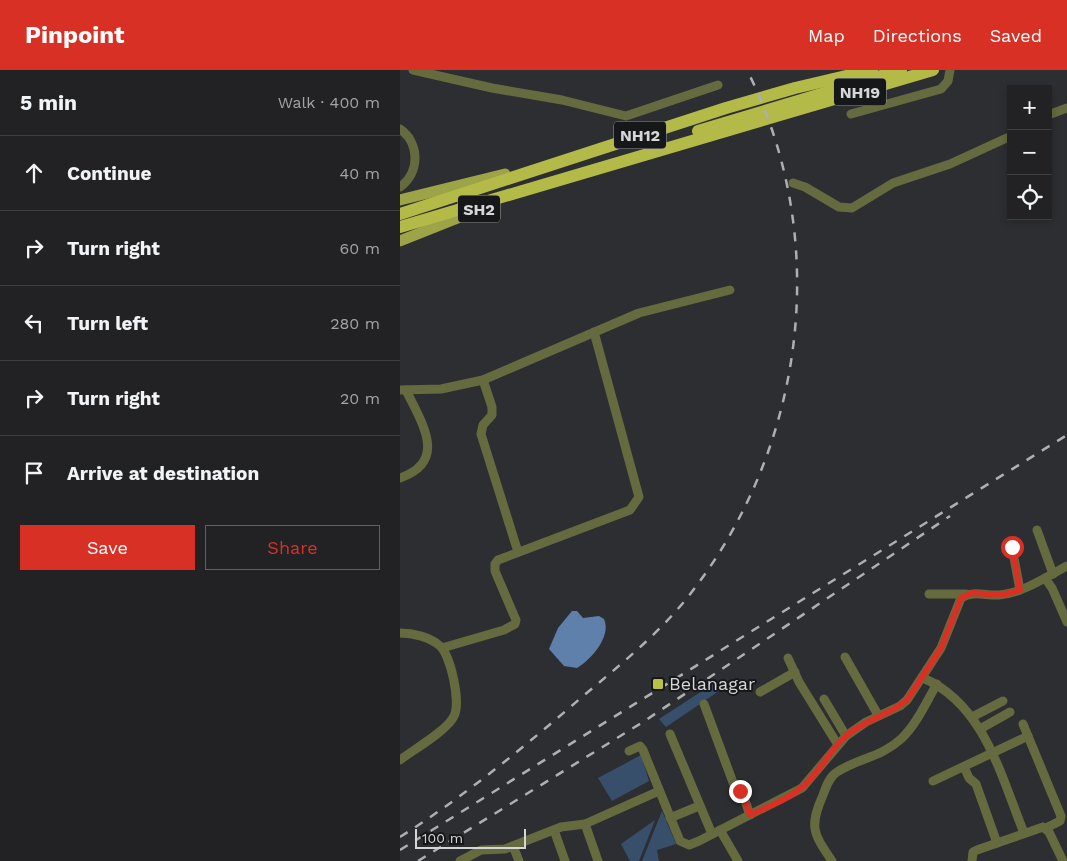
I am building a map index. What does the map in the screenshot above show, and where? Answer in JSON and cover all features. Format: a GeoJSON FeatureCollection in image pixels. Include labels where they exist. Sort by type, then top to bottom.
{"type":"FeatureCollection","features":[{"type":"Feature","properties":{"kind":"highway","name":"NH12"},"geometry":{"type":"LineString","coordinates":[[400,214],[554,162],[795,88],[840,70]]}},
{"type":"Feature","properties":{"kind":"highway","name":"NH19"},"geometry":{"type":"LineString","coordinates":[[795,88],[872,70]]}},
{"type":"Feature","properties":{"kind":"highway"},"geometry":{"type":"LineString","coordinates":[[400,227],[785,109],[901,70]]}},
{"type":"Feature","properties":{"kind":"highway","name":"NH19"},"geometry":{"type":"LineString","coordinates":[[785,109],[933,70]]}},
{"type":"Feature","properties":{"kind":"main road","name":"SH2"},"geometry":{"type":"LineString","coordinates":[[400,200],[554,162]]}},
{"type":"Feature","properties":{"kind":"main road","name":"SH2"},"geometry":{"type":"LineString","coordinates":[[400,241],[559,179]]}},
{"type":"Feature","properties":{"kind":"street"},"geometry":{"type":"LineString","coordinates":[[413,70],[492,88],[562,100],[626,116],[718,85]]}},
{"type":"Feature","properties":{"kind":"street"},"geometry":{"type":"LineString","coordinates":[[851,114],[941,89],[948,81],[950,70]]}},
{"type":"Feature","properties":{"kind":"street"},"geometry":{"type":"LineString","coordinates":[[1052,113],[1067,108]]}},
{"type":"Feature","properties":{"kind":"street"},"geometry":{"type":"LineString","coordinates":[[400,129],[409,138],[415,167],[412,176],[400,187]]}},
{"type":"Feature","properties":{"kind":"street"},"geometry":{"type":"LineString","coordinates":[[793,184],[805,187],[839,207],[852,208],[892,183],[950,164],[1007,138]]}},
{"type":"Feature","properties":{"kind":"street"},"geometry":{"type":"LineString","coordinates":[[400,478],[411,474],[422,466],[428,456],[428,443],[424,428],[403,390],[441,389],[483,380],[639,313],[730,290]]}},
{"type":"Feature","properties":{"kind":"street"},"geometry":{"type":"LineString","coordinates":[[442,648],[504,630],[515,624],[516,620],[495,571],[495,564],[498,560],[630,510],[639,497],[594,332]]}},
{"type":"Feature","properties":{"kind":"street"},"geometry":{"type":"LineString","coordinates":[[483,380],[492,407],[492,415],[482,425],[481,434],[518,552]]}},
{"type":"Feature","properties":{"kind":"street"},"geometry":{"type":"LineString","coordinates":[[1037,530],[1049,580],[1067,622]]}},
{"type":"Feature","properties":{"kind":"street"},"geometry":{"type":"LineString","coordinates":[[1012,547],[1020,590]]}},
{"type":"Feature","properties":{"kind":"street"},"geometry":{"type":"LineString","coordinates":[[929,594],[1002,595],[1049,580],[1067,566]]}},
{"type":"Feature","properties":{"kind":"street"},"geometry":{"type":"LineString","coordinates":[[832,861],[816,836],[813,822],[827,784],[835,773],[879,755],[901,738],[916,720],[958,603],[966,594]]}},
{"type":"Feature","properties":{"kind":"street"},"geometry":{"type":"LineString","coordinates":[[400,633],[424,638],[442,648],[448,662],[457,703],[454,717],[446,726],[400,760]]}},
{"type":"Feature","properties":{"kind":"street"},"geometry":{"type":"LineString","coordinates":[[845,656],[878,716]]}},
{"type":"Feature","properties":{"kind":"street"},"geometry":{"type":"LineString","coordinates":[[788,658],[838,745]]}},
{"type":"Feature","properties":{"kind":"street"},"geometry":{"type":"LineString","coordinates":[[760,692],[795,672]]}},
{"type":"Feature","properties":{"kind":"street"},"geometry":{"type":"LineString","coordinates":[[629,751],[640,746],[644,750],[670,818],[683,845],[689,845],[802,788],[846,736],[878,716],[900,706],[929,680]]}},
{"type":"Feature","properties":{"kind":"street"},"geometry":{"type":"LineString","coordinates":[[929,680],[948,691],[972,717],[980,729],[1024,833]]}},
{"type":"Feature","properties":{"kind":"street"},"geometry":{"type":"LineString","coordinates":[[824,699],[846,736]]}},
{"type":"Feature","properties":{"kind":"street"},"geometry":{"type":"LineString","coordinates":[[972,717],[1003,701]]}},
{"type":"Feature","properties":{"kind":"street"},"geometry":{"type":"LineString","coordinates":[[704,704],[733,784],[742,792],[750,815]]}},
{"type":"Feature","properties":{"kind":"street"},"geometry":{"type":"LineString","coordinates":[[980,729],[1010,712]]}},
{"type":"Feature","properties":{"kind":"street"},"geometry":{"type":"LineString","coordinates":[[972,861],[973,852],[1038,828],[1046,828],[1060,821],[1061,816],[1023,724]]}},
{"type":"Feature","properties":{"kind":"street"},"geometry":{"type":"LineString","coordinates":[[670,734],[699,806],[738,861]]}},
{"type":"Feature","properties":{"kind":"street"},"geometry":{"type":"LineString","coordinates":[[933,781],[1028,736]]}},
{"type":"Feature","properties":{"kind":"street"},"geometry":{"type":"LineString","coordinates":[[964,767],[969,778],[976,784],[996,843]]}},
{"type":"Feature","properties":{"kind":"street"},"geometry":{"type":"LineString","coordinates":[[465,860],[481,850],[495,850],[513,846],[554,830],[585,824],[659,791]]}},
{"type":"Feature","properties":{"kind":"street"},"geometry":{"type":"LineString","coordinates":[[670,818],[699,806]]}},
{"type":"Feature","properties":{"kind":"street"},"geometry":{"type":"LineString","coordinates":[[585,824],[598,861]]}},
{"type":"Feature","properties":{"kind":"street"},"geometry":{"type":"LineString","coordinates":[[1046,828],[1063,861]]}},
{"type":"Feature","properties":{"kind":"street"},"geometry":{"type":"LineString","coordinates":[[554,830],[565,861]]}},
{"type":"Feature","properties":{"kind":"street"},"geometry":{"type":"LineString","coordinates":[[513,846],[519,861]]}},
{"type":"Feature","properties":{"kind":"shaded area"},"geometry":{"type":"Polygon","coordinates":[[[572,611],[577,611],[583,618],[599,616],[604,619],[606,626],[603,640],[599,647],[577,668],[564,666],[549,649],[558,628],[572,611]]]}},
{"type":"Feature","properties":{"kind":"shaded area"},"geometry":{"type":"Polygon","coordinates":[[[716,682],[722,689],[666,727],[659,719],[716,682]]]}},
{"type":"Feature","properties":{"kind":"shaded area"},"geometry":{"type":"Polygon","coordinates":[[[641,755],[649,781],[612,801],[598,778],[641,755]]]}},
{"type":"Feature","properties":{"kind":"shaded area"},"geometry":{"type":"Polygon","coordinates":[[[662,811],[676,844],[657,850],[659,861],[642,861],[662,811]]]}},
{"type":"Feature","properties":{"kind":"shaded area"},"geometry":{"type":"Polygon","coordinates":[[[655,820],[639,861],[630,861],[621,844],[655,820]]]}},
{"type":"Feature","properties":{"kind":"railway"},"geometry":{"type":"LineString","coordinates":[[400,837],[471,788],[653,635],[691,593],[730,535],[760,473],[782,407],[794,339],[797,271],[790,202],[774,135],[747,70]]}},
{"type":"Feature","properties":{"kind":"railway"},"geometry":{"type":"LineString","coordinates":[[400,850],[1067,435]]}},
{"type":"Feature","properties":{"kind":"railway"},"geometry":{"type":"LineString","coordinates":[[418,861],[643,722],[950,516]]}},
{"type":"Feature","properties":{"kind":"place","name":"Belanagar"},"geometry":{"type":"Point","coordinates":[658,684]}},
{"type":"Feature","properties":{"kind":"route"},"geometry":{"type":"LineString","coordinates":[[740,791],[750,815],[791,795],[802,788],[846,736],[866,722],[900,706],[907,700],[941,648],[950,630],[961,598],[966,594],[972,593],[991,596],[1020,590],[1012,547]]}}]}
